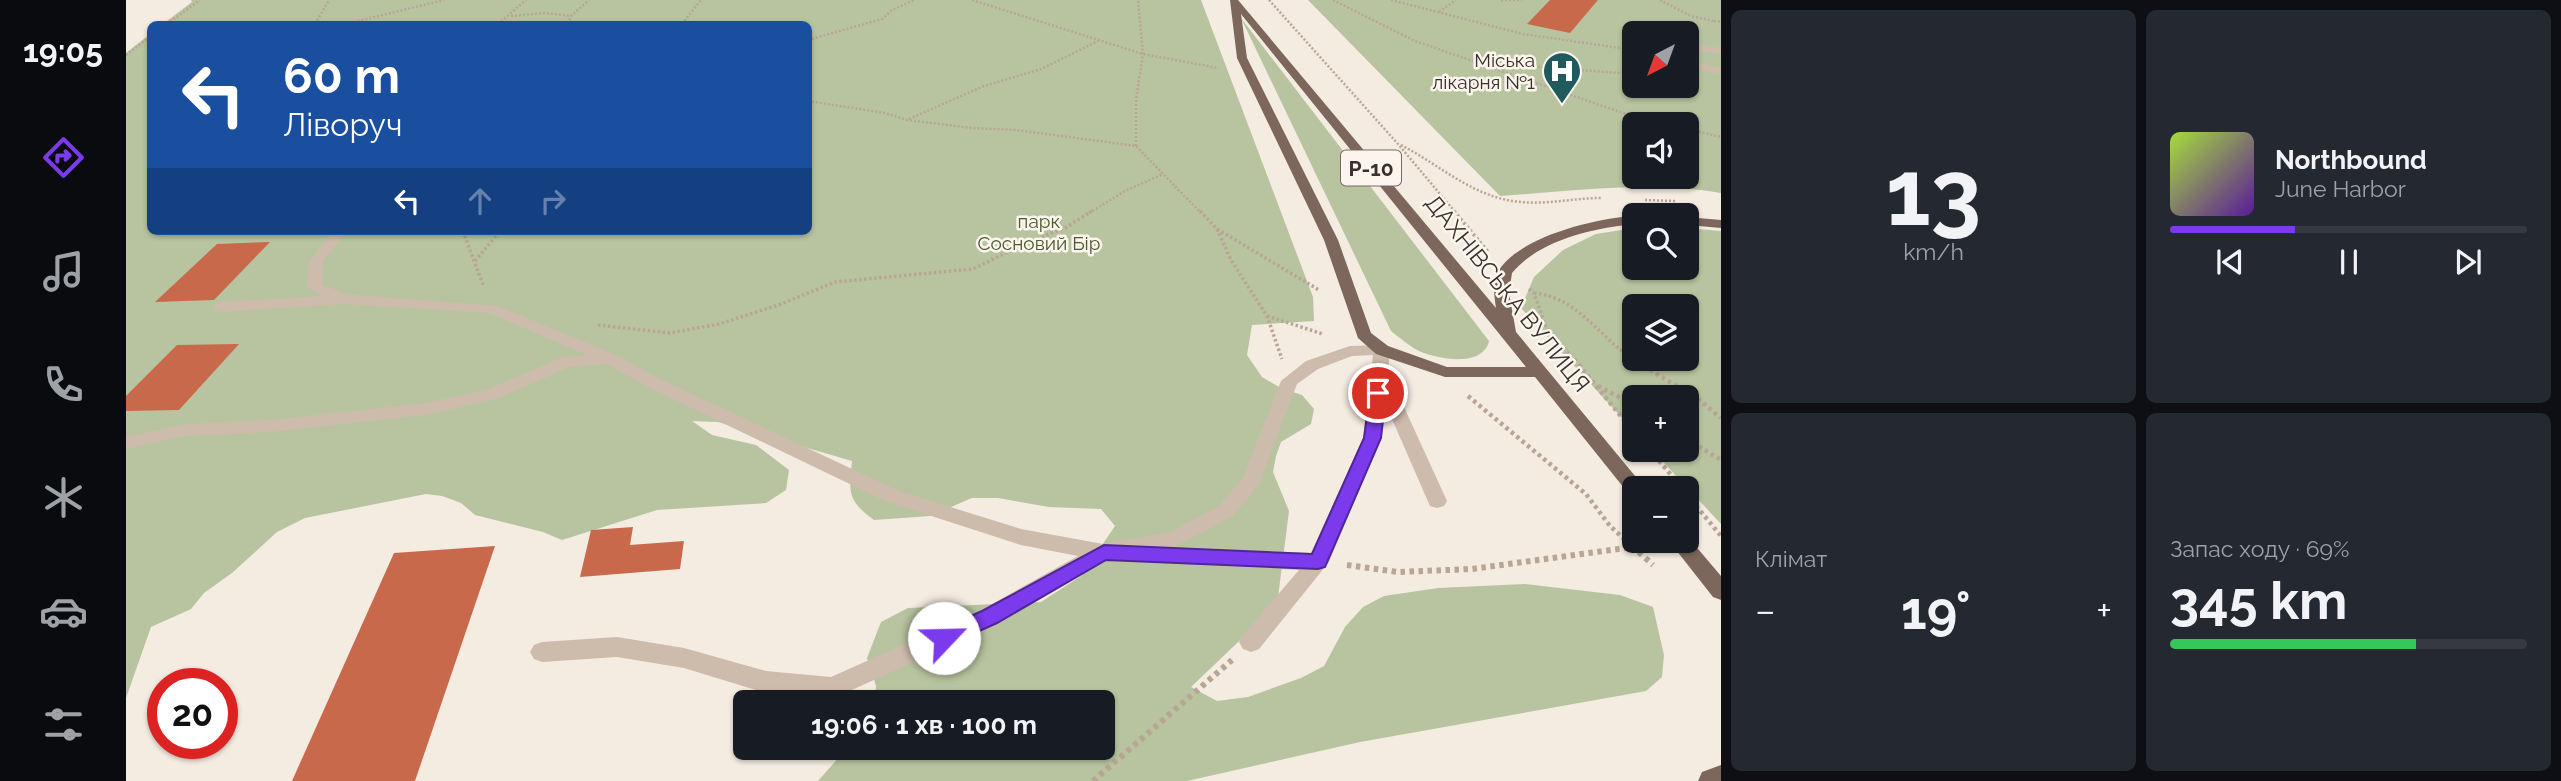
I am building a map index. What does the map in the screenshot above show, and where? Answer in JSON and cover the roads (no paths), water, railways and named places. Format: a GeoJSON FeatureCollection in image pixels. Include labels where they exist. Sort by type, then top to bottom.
{"type":"FeatureCollection","features":[{"type":"Feature","properties":{"kind":"main road","name":"ДАХНІВСЬКА ВУЛИЦЯ"},"geometry":{"type":"LineString","coordinates":[[1234,2],[1625,476]]}},
{"type":"Feature","properties":{"kind":"main road"},"geometry":{"type":"LineString","coordinates":[[1234,2],[1242,58],[1331,240],[1364,335],[1382,350],[1445,372],[1538,372]]}},
{"type":"Feature","properties":{"kind":"main road"},"geometry":{"type":"LineString","coordinates":[[1509,335],[1503,309],[1505,272],[1532,250],[1577,231],[1622,222]]}},
{"type":"Feature","properties":{"kind":"main road"},"geometry":{"type":"LineString","coordinates":[[1699,222],[1721,224]]}},
{"type":"Feature","properties":{"kind":"main road"},"geometry":{"type":"LineString","coordinates":[[1690,553],[1721,592]]}},
{"type":"Feature","properties":{"kind":"main road"},"geometry":{"type":"LineString","coordinates":[[1711,781],[1721,778]]}},
{"type":"Feature","properties":{"kind":"lane"},"geometry":{"type":"LineString","coordinates":[[1699,48],[1721,51]]}},
{"type":"Feature","properties":{"kind":"lane"},"geometry":{"type":"LineString","coordinates":[[1699,66],[1721,71]]}},
{"type":"Feature","properties":{"kind":"lane"},"geometry":{"type":"LineString","coordinates":[[337,235],[315,263],[315,287],[344,299]]}},
{"type":"Feature","properties":{"kind":"lane"},"geometry":{"type":"LineString","coordinates":[[220,307],[344,299],[492,309],[610,359],[656,384],[892,496],[1021,537],[1104,552],[1318,562]]}},
{"type":"Feature","properties":{"kind":"lane"},"geometry":{"type":"LineString","coordinates":[[542,652],[617,647],[684,658],[766,682],[832,688],[989,617],[1104,552],[1174,539],[1226,511],[1252,480],[1290,381],[1312,365],[1350,351],[1382,350],[1372,438],[1318,562],[1251,642]]}},
{"type":"Feature","properties":{"kind":"lane"},"geometry":{"type":"LineString","coordinates":[[126,443],[185,430],[271,426],[426,409],[491,395],[566,362],[610,359]]}},
{"type":"Feature","properties":{"kind":"lane"},"geometry":{"type":"LineString","coordinates":[[1380,370],[1437,501]]}},
{"type":"Feature","properties":{"kind":"place","name":"Міська лікарня №1"},"geometry":{"type":"Point","coordinates":[1562,105]}},
{"type":"Feature","properties":{"kind":"park label","name":"парк Сосновий Бір"},"geometry":{"type":"Point","coordinates":[1039,232]}}]}
